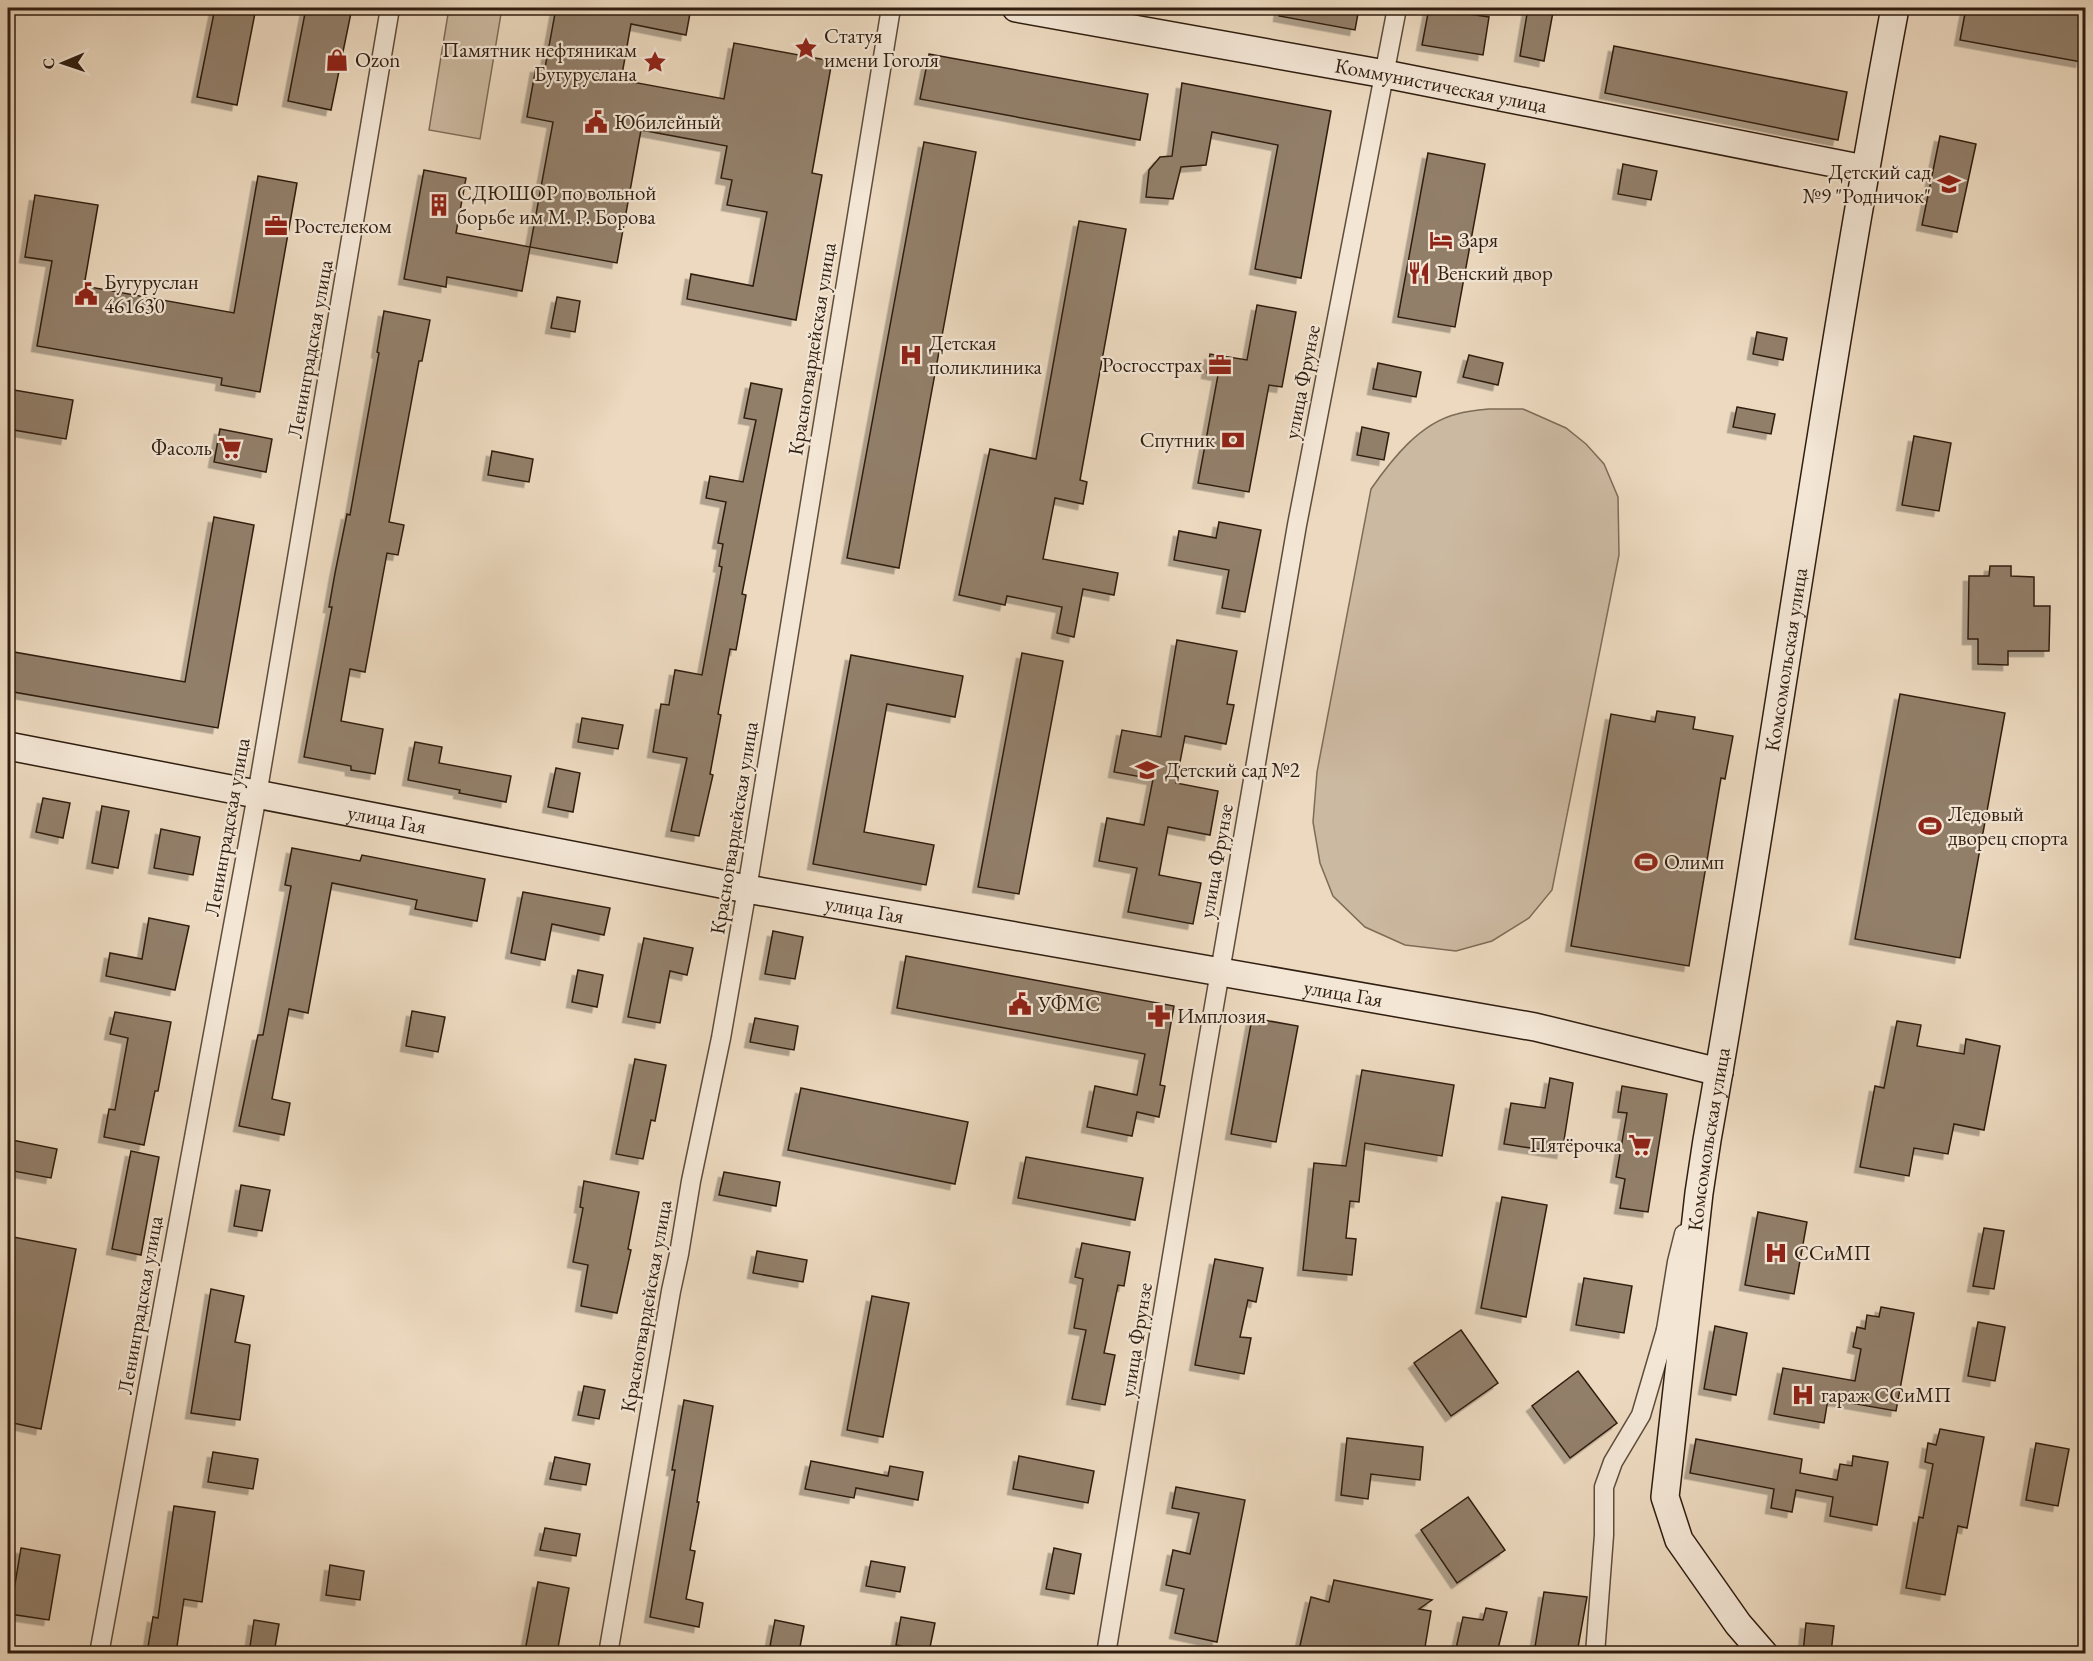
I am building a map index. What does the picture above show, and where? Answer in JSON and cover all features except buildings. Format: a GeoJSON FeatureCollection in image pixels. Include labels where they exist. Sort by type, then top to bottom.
{"type":"FeatureCollection","features":[{"type":"Feature","properties":{"kind":"street","name":"Ленинградская улица"},"geometry":{"type":"LineString","coordinates":[[99,1653],[257,795],[390,8]]}},
{"type":"Feature","properties":{"kind":"street","name":"Красногвардейская улица"},"geometry":{"type":"LineString","coordinates":[[608,1653],[691,1181],[721,1038],[747,889],[891,8]]}},
{"type":"Feature","properties":{"kind":"street","name":"Коммунистическая улица"},"geometry":{"type":"LineString","coordinates":[[1016,8],[1385,74],[1864,168]]}},
{"type":"Feature","properties":{"kind":"street","name":"улица Фрунзе"},"geometry":{"type":"LineString","coordinates":[[1106,1653],[1297,525],[1397,8]]}},
{"type":"Feature","properties":{"kind":"street","name":"Комсомольская улица"},"geometry":{"type":"LineString","coordinates":[[1764,1653],[1738,1624],[1679,1540],[1665,1497],[1676,1321],[1719,1071],[1864,168],[1895,8]]}},
{"type":"Feature","properties":{"kind":"street","name":"улица Гая"},"geometry":{"type":"LineString","coordinates":[[8,747],[747,889],[1535,1028],[1719,1071]]}},
{"type":"Feature","properties":{"kind":"street","name":"Комсомольская улица"},"geometry":{"type":"LineString","coordinates":[[1595,1653],[1604,1535],[1604,1487],[1612,1462],[1641,1415],[1676,1321]]}},
{"type":"Feature","properties":{"kind":"shaded area"},"geometry":{"type":"Polygon","coordinates":[[[449,8],[502,8],[480,139],[429,130],[449,8]]]}},
{"type":"Feature","properties":{"kind":"shaded area"},"geometry":{"type":"Polygon","coordinates":[[[1489,409],[1523,409],[1566,428],[1586,444],[1604,464],[1618,497],[1619,555],[1552,890],[1529,918],[1492,941],[1456,951],[1405,945],[1365,927],[1333,896],[1320,863],[1313,822],[1317,772],[1371,489],[1398,454],[1431,425],[1457,414],[1489,409]]]}},
{"type":"Feature","properties":{"kind":"place","name":"Статуя имени Гоголя"},"geometry":{"type":"Point","coordinates":[806,48]}},
{"type":"Feature","properties":{"kind":"place","name":"Ozon"},"geometry":{"type":"Point","coordinates":[337,60]}},
{"type":"Feature","properties":{"kind":"place","name":"Памятник нефтяникам Бугуруслана"},"geometry":{"type":"Point","coordinates":[655,62]}},
{"type":"Feature","properties":{"kind":"place","name":"Юбилейный"},"geometry":{"type":"Point","coordinates":[596,122]}},
{"type":"Feature","properties":{"kind":"place","name":"Детский сад №9 \"Родничок\""},"geometry":{"type":"Point","coordinates":[1949,184]}},
{"type":"Feature","properties":{"kind":"place","name":"СДЮШОР по вольной борьбе им М. Р. Борова"},"geometry":{"type":"Point","coordinates":[439,205]}},
{"type":"Feature","properties":{"kind":"place","name":"Ростелеком"},"geometry":{"type":"Point","coordinates":[276,226]}},
{"type":"Feature","properties":{"kind":"place","name":"Заря"},"geometry":{"type":"Point","coordinates":[1441,240]}},
{"type":"Feature","properties":{"kind":"place","name":"Венский двор"},"geometry":{"type":"Point","coordinates":[1419,273]}},
{"type":"Feature","properties":{"kind":"place","name":"Бугуруслан 461630"},"geometry":{"type":"Point","coordinates":[86,294]}},
{"type":"Feature","properties":{"kind":"place","name":"Детская поликлиника"},"geometry":{"type":"Point","coordinates":[911,355]}},
{"type":"Feature","properties":{"kind":"place","name":"Росгосстрах"},"geometry":{"type":"Point","coordinates":[1220,365]}},
{"type":"Feature","properties":{"kind":"place","name":"Спутник"},"geometry":{"type":"Point","coordinates":[1233,440]}},
{"type":"Feature","properties":{"kind":"place","name":"Фасоль"},"geometry":{"type":"Point","coordinates":[230,448]}},
{"type":"Feature","properties":{"kind":"place","name":"Детский сад №2"},"geometry":{"type":"Point","coordinates":[1147,770]}},
{"type":"Feature","properties":{"kind":"place","name":"Ледовый дворец спорта"},"geometry":{"type":"Point","coordinates":[1930,826]}},
{"type":"Feature","properties":{"kind":"place","name":"Олимп"},"geometry":{"type":"Point","coordinates":[1646,862]}},
{"type":"Feature","properties":{"kind":"place","name":"УФМС"},"geometry":{"type":"Point","coordinates":[1020,1004]}},
{"type":"Feature","properties":{"kind":"place","name":"Имплозия"},"geometry":{"type":"Point","coordinates":[1159,1016]}},
{"type":"Feature","properties":{"kind":"place","name":"Пятёрочка"},"geometry":{"type":"Point","coordinates":[1640,1145]}},
{"type":"Feature","properties":{"kind":"place","name":"ССиМП"},"geometry":{"type":"Point","coordinates":[1776,1253]}},
{"type":"Feature","properties":{"kind":"place","name":"гараж ССиМП"},"geometry":{"type":"Point","coordinates":[1803,1395]}}]}
